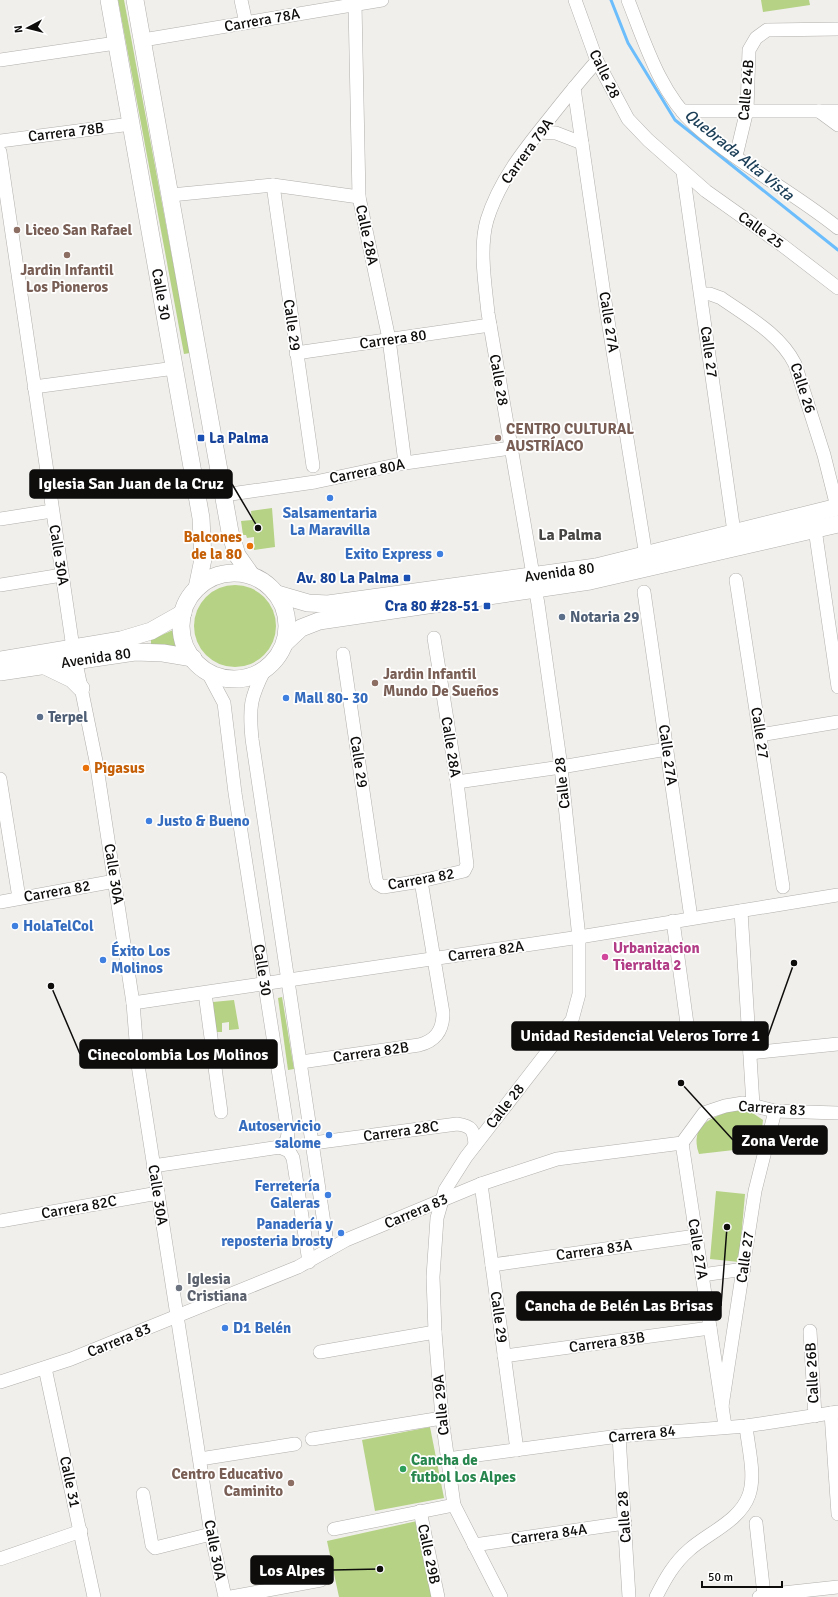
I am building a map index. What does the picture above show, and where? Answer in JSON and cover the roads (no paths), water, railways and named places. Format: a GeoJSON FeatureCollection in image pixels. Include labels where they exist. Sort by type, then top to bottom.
{"type":"FeatureCollection","features":[{"type":"Feature","properties":{"kind":"main road","name":"Calle 30"},"geometry":{"type":"LineString","coordinates":[[109,0],[175,368],[203,539],[203,559],[197,588]]}},
{"type":"Feature","properties":{"kind":"main road","name":"Calle 30"},"geometry":{"type":"LineString","coordinates":[[135,0],[233,545],[240,561],[252,575]]}},
{"type":"Feature","properties":{"kind":"main road","name":"Avenida 80"},"geometry":{"type":"LineString","coordinates":[[284,643],[301,628],[319,621],[534,583],[837,507]]}},
{"type":"Feature","properties":{"kind":"main road","name":"Avenida 80"},"geometry":{"type":"LineString","coordinates":[[277,594],[308,603],[322,604],[641,571],[838,524]]}},
{"type":"Feature","properties":{"kind":"main road"},"geometry":{"type":"LineString","coordinates":[[234,572],[252,575],[270,586],[277,594],[283,605],[287,617],[287,630],[284,643],[277,657],[265,669],[252,676],[237,679],[218,676],[207,671],[193,658],[183,637],[183,613],[188,600],[197,588],[211,578],[234,572]]}},
{"type":"Feature","properties":{"kind":"main road","name":"Avenida 80"},"geometry":{"type":"LineString","coordinates":[[0,672],[43,665],[74,654],[141,636],[183,613]]}},
{"type":"Feature","properties":{"kind":"main road","name":"Avenida 80"},"geometry":{"type":"LineString","coordinates":[[0,660],[74,654],[135,652],[163,653],[193,658]]}},
{"type":"Feature","properties":{"kind":"main road"},"geometry":{"type":"LineString","coordinates":[[43,665],[72,679],[81,688]]}},
{"type":"Feature","properties":{"kind":"street"},"geometry":{"type":"LineString","coordinates":[[241,0],[246,23]]}},
{"type":"Feature","properties":{"kind":"street","name":"Carrera 78A"},"geometry":{"type":"LineString","coordinates":[[143,40],[382,0]]}},
{"type":"Feature","properties":{"kind":"street","name":"Calle 28"},"geometry":{"type":"LineString","coordinates":[[575,0],[597,61],[628,119],[648,140],[684,172]]}},
{"type":"Feature","properties":{"kind":"street"},"geometry":{"type":"LineString","coordinates":[[628,0],[656,70],[682,111],[694,125],[736,156],[816,210],[838,228]]}},
{"type":"Feature","properties":{"kind":"street","name":"Calle 28A"},"geometry":{"type":"LineString","coordinates":[[355,4],[360,197],[389,339],[405,463]]}},
{"type":"Feature","properties":{"kind":"street","name":"Calle 24B"},"geometry":{"type":"LineString","coordinates":[[736,156],[747,110],[749,50],[756,38],[767,30],[838,29]]}},
{"type":"Feature","properties":{"kind":"street"},"geometry":{"type":"LineString","coordinates":[[0,60],[116,43]]}},
{"type":"Feature","properties":{"kind":"street","name":"Carrera 79A"},"geometry":{"type":"LineString","coordinates":[[490,325],[483,270],[487,220],[505,179],[516,162],[597,61]]}},
{"type":"Feature","properties":{"kind":"street","name":"Calle 27A"},"geometry":{"type":"LineString","coordinates":[[574,88],[646,556]]}},
{"type":"Feature","properties":{"kind":"street"},"geometry":{"type":"LineString","coordinates":[[682,111],[838,111]]}},
{"type":"Feature","properties":{"kind":"street"},"geometry":{"type":"LineString","coordinates":[[819,111],[838,125]]}},
{"type":"Feature","properties":{"kind":"street","name":"Carrera 78B"},"geometry":{"type":"LineString","coordinates":[[0,140],[131,124]]}},
{"type":"Feature","properties":{"kind":"street"},"geometry":{"type":"LineString","coordinates":[[539,132],[561,135],[582,143]]}},
{"type":"Feature","properties":{"kind":"street","name":"Calle 30A"},"geometry":{"type":"LineString","coordinates":[[0,152],[74,654],[96,761],[115,881],[133,1003],[138,1065],[153,1166],[211,1534],[225,1597]]}},
{"type":"Feature","properties":{"kind":"street","name":"Calle 25"},"geometry":{"type":"LineString","coordinates":[[684,172],[838,288]]}},
{"type":"Feature","properties":{"kind":"street","name":"Calle 27"},"geometry":{"type":"LineString","coordinates":[[684,172],[734,532]]}},
{"type":"Feature","properties":{"kind":"street"},"geometry":{"type":"LineString","coordinates":[[171,195],[273,185],[360,197]]}},
{"type":"Feature","properties":{"kind":"street","name":"Calle 29"},"geometry":{"type":"LineString","coordinates":[[273,185],[313,466]]}},
{"type":"Feature","properties":{"kind":"street","name":"Calle 26"},"geometry":{"type":"LineString","coordinates":[[701,294],[710,294],[721,298],[781,341],[790,352],[796,364],[824,455],[837,507]]}},
{"type":"Feature","properties":{"kind":"street","name":"Calle 28"},"geometry":{"type":"LineString","coordinates":[[441,1202],[445,1190],[475,1145],[572,1020],[580,994],[579,938],[560,767],[534,583],[490,325]]}},
{"type":"Feature","properties":{"kind":"street","name":"Carrera 80"},"geometry":{"type":"LineString","coordinates":[[296,353],[490,325]]}},
{"type":"Feature","properties":{"kind":"street"},"geometry":{"type":"LineString","coordinates":[[34,387],[175,368]]}},
{"type":"Feature","properties":{"kind":"street","name":"Carrera 80A"},"geometry":{"type":"LineString","coordinates":[[224,495],[315,482],[405,463],[511,448]]}},
{"type":"Feature","properties":{"kind":"street"},"geometry":{"type":"LineString","coordinates":[[0,519],[52,511]]}},
{"type":"Feature","properties":{"kind":"street"},"geometry":{"type":"LineString","coordinates":[[815,529],[838,687]]}},
{"type":"Feature","properties":{"kind":"street"},"geometry":{"type":"LineString","coordinates":[[0,585],[62,575]]}},
{"type":"Feature","properties":{"kind":"street","name":"Calle 27"},"geometry":{"type":"LineString","coordinates":[[736,580],[783,887]]}},
{"type":"Feature","properties":{"kind":"street","name":"Calle 27A"},"geometry":{"type":"LineString","coordinates":[[644,592],[692,918]]}},
{"type":"Feature","properties":{"kind":"street","name":"Calle 28A"},"geometry":{"type":"LineString","coordinates":[[434,638],[467,856]]}},
{"type":"Feature","properties":{"kind":"street","name":"Calle 29"},"geometry":{"type":"LineString","coordinates":[[343,654],[374,870]]}},
{"type":"Feature","properties":{"kind":"street","name":"Calle 30"},"geometry":{"type":"LineString","coordinates":[[265,669],[250,702],[252,739],[328,1250]]}},
{"type":"Feature","properties":{"kind":"street","name":"Calle 30"},"geometry":{"type":"LineString","coordinates":[[207,671],[224,703],[235,793],[288,1133],[287,1140],[280,1147]]}},
{"type":"Feature","properties":{"kind":"street"},"geometry":{"type":"LineString","coordinates":[[760,735],[838,722]]}},
{"type":"Feature","properties":{"kind":"street"},"geometry":{"type":"LineString","coordinates":[[457,782],[667,749]]}},
{"type":"Feature","properties":{"kind":"street"},"geometry":{"type":"LineString","coordinates":[[0,779],[19,898]]}},
{"type":"Feature","properties":{"kind":"street","name":"Carrera 82"},"geometry":{"type":"LineString","coordinates":[[374,870],[378,884],[383,886],[421,882],[464,871],[467,865],[467,856]]}},
{"type":"Feature","properties":{"kind":"street","name":"Carrera 82"},"geometry":{"type":"LineString","coordinates":[[0,902],[115,881]]}},
{"type":"Feature","properties":{"kind":"street"},"geometry":{"type":"LineString","coordinates":[[421,882],[434,959]]}},
{"type":"Feature","properties":{"kind":"street","name":"Carrera 82A"},"geometry":{"type":"LineString","coordinates":[[133,1003],[579,938],[673,921],[838,895]]}},
{"type":"Feature","properties":{"kind":"street"},"geometry":{"type":"LineString","coordinates":[[741,911],[753,1105]]}},
{"type":"Feature","properties":{"kind":"street"},"geometry":{"type":"LineString","coordinates":[[673,921],[688,1031]]}},
{"type":"Feature","properties":{"kind":"street","name":"Carrera 82B"},"geometry":{"type":"LineString","coordinates":[[301,1062],[419,1045],[430,1041],[437,1035],[443,1022],[443,1013],[434,959]]}},
{"type":"Feature","properties":{"kind":"street"},"geometry":{"type":"LineString","coordinates":[[206,993],[221,1112]]}},
{"type":"Feature","properties":{"kind":"street"},"geometry":{"type":"LineString","coordinates":[[750,1053],[838,1044]]}},
{"type":"Feature","properties":{"kind":"street","name":"Carrera 83"},"geometry":{"type":"LineString","coordinates":[[0,1382],[45,1368],[177,1317],[309,1262],[346,1240],[441,1202],[481,1184],[557,1159],[682,1143],[704,1113],[725,1106],[742,1103],[775,1111],[838,1113]]}},
{"type":"Feature","properties":{"kind":"street","name":"Calle 27"},"geometry":{"type":"LineString","coordinates":[[722,1406],[755,1191],[775,1111]]}},
{"type":"Feature","properties":{"kind":"street","name":"Carrera 28C"},"geometry":{"type":"LineString","coordinates":[[313,1143],[457,1124],[469,1126],[472,1129],[475,1145]]}},
{"type":"Feature","properties":{"kind":"street","name":"Calle 27A"},"geometry":{"type":"LineString","coordinates":[[682,1143],[725,1426]]}},
{"type":"Feature","properties":{"kind":"street"},"geometry":{"type":"LineString","coordinates":[[153,1166],[280,1147],[288,1151],[293,1158],[309,1262]]}},
{"type":"Feature","properties":{"kind":"street","name":"Calle 29"},"geometry":{"type":"LineString","coordinates":[[481,1184],[517,1450]]}},
{"type":"Feature","properties":{"kind":"street","name":"Carrera 82C"},"geometry":{"type":"LineString","coordinates":[[0,1221],[158,1193]]}},
{"type":"Feature","properties":{"kind":"street","name":"Calle 29A"},"geometry":{"type":"LineString","coordinates":[[441,1202],[433,1252],[435,1332],[447,1459],[454,1505],[501,1597]]}},
{"type":"Feature","properties":{"kind":"street","name":"Carrera 83A"},"geometry":{"type":"LineString","coordinates":[[492,1265],[696,1236]]}},
{"type":"Feature","properties":{"kind":"street"},"geometry":{"type":"LineString","coordinates":[[702,1275],[744,1269]]}},
{"type":"Feature","properties":{"kind":"street","name":"Carrera 83B"},"geometry":{"type":"LineString","coordinates":[[504,1356],[710,1328]]}},
{"type":"Feature","properties":{"kind":"street","name":"Calle 26B"},"geometry":{"type":"LineString","coordinates":[[810,1331],[815,1416]]}},
{"type":"Feature","properties":{"kind":"street"},"geometry":{"type":"LineString","coordinates":[[320,1352],[435,1332]]}},
{"type":"Feature","properties":{"kind":"street","name":"Calle 31"},"geometry":{"type":"LineString","coordinates":[[45,1368],[94,1597]]}},
{"type":"Feature","properties":{"kind":"street"},"geometry":{"type":"LineString","coordinates":[[835,1413],[838,1514]]}},
{"type":"Feature","properties":{"kind":"street","name":"Carrera 84"},"geometry":{"type":"LineString","coordinates":[[447,1459],[619,1436],[725,1426],[746,1426],[835,1413]]}},
{"type":"Feature","properties":{"kind":"street"},"geometry":{"type":"LineString","coordinates":[[312,1439],[442,1418]]}},
{"type":"Feature","properties":{"kind":"street"},"geometry":{"type":"LineString","coordinates":[[656,1597],[674,1565],[690,1549],[723,1526],[740,1510],[749,1495],[752,1476],[746,1426]]}},
{"type":"Feature","properties":{"kind":"street","name":"Calle 28"},"geometry":{"type":"LineString","coordinates":[[619,1436],[629,1597]]}},
{"type":"Feature","properties":{"kind":"street"},"geometry":{"type":"LineString","coordinates":[[200,1458],[294,1444]]}},
{"type":"Feature","properties":{"kind":"street"},"geometry":{"type":"LineString","coordinates":[[143,1494],[152,1545],[155,1548],[211,1534]]}},
{"type":"Feature","properties":{"kind":"street"},"geometry":{"type":"LineString","coordinates":[[334,1529],[454,1505]]}},
{"type":"Feature","properties":{"kind":"street","name":"Calle 29B"},"geometry":{"type":"LineString","coordinates":[[420,1511],[438,1597]]}},
{"type":"Feature","properties":{"kind":"street","name":"Carrera 84A"},"geometry":{"type":"LineString","coordinates":[[474,1545],[625,1523]]}},
{"type":"Feature","properties":{"kind":"street"},"geometry":{"type":"LineString","coordinates":[[756,1523],[762,1596],[838,1586]]}},
{"type":"Feature","properties":{"kind":"street"},"geometry":{"type":"LineString","coordinates":[[0,1559],[81,1531]]}},
{"type":"Feature","properties":{"kind":"street"},"geometry":{"type":"LineString","coordinates":[[231,1597],[321,1580]]}},
{"type":"Feature","properties":{"kind":"waterway","name":"Quebrada Alta Vista"},"geometry":{"type":"LineString","coordinates":[[611,0],[628,43],[675,120],[838,250]]}},
{"type":"Feature","properties":{"kind":"place","name":"Liceo San Rafael"},"geometry":{"type":"Point","coordinates":[17,230]}},
{"type":"Feature","properties":{"kind":"place","name":"Jardin Infantil Los Pioneros"},"geometry":{"type":"Point","coordinates":[67,255]}},
{"type":"Feature","properties":{"kind":"place","name":"La Palma"},"geometry":{"type":"Point","coordinates":[201,438]}},
{"type":"Feature","properties":{"kind":"place","name":"CENTRO CULTURAL AUSTRÍACO"},"geometry":{"type":"Point","coordinates":[498,438]}},
{"type":"Feature","properties":{"kind":"place","name":"Salsamentaria La Maravilla"},"geometry":{"type":"Point","coordinates":[330,498]}},
{"type":"Feature","properties":{"kind":"place","name":"Iglesia San Juan de la Cruz"},"geometry":{"type":"Point","coordinates":[258,528]}},
{"type":"Feature","properties":{"kind":"place","name":"Balcones de la 80"},"geometry":{"type":"Point","coordinates":[250,546]}},
{"type":"Feature","properties":{"kind":"place","name":"Exito Express"},"geometry":{"type":"Point","coordinates":[440,554]}},
{"type":"Feature","properties":{"kind":"place","name":"Av. 80 La Palma"},"geometry":{"type":"Point","coordinates":[407,578]}},
{"type":"Feature","properties":{"kind":"place","name":"Cra 80 #28-51"},"geometry":{"type":"Point","coordinates":[487,606]}},
{"type":"Feature","properties":{"kind":"place","name":"Notaria 29"},"geometry":{"type":"Point","coordinates":[562,617]}},
{"type":"Feature","properties":{"kind":"place","name":"Jardin Infantil Mundo De Sueños"},"geometry":{"type":"Point","coordinates":[375,683]}},
{"type":"Feature","properties":{"kind":"place","name":"Mall 80- 30"},"geometry":{"type":"Point","coordinates":[286,698]}},
{"type":"Feature","properties":{"kind":"place","name":"Terpel"},"geometry":{"type":"Point","coordinates":[40,717]}},
{"type":"Feature","properties":{"kind":"place","name":"Pigasus"},"geometry":{"type":"Point","coordinates":[86,768]}},
{"type":"Feature","properties":{"kind":"place","name":"Justo & Bueno"},"geometry":{"type":"Point","coordinates":[149,821]}},
{"type":"Feature","properties":{"kind":"place","name":"HolaTelCol"},"geometry":{"type":"Point","coordinates":[15,926]}},
{"type":"Feature","properties":{"kind":"place","name":"Urbanizacion Tierralta 2"},"geometry":{"type":"Point","coordinates":[605,957]}},
{"type":"Feature","properties":{"kind":"place","name":"Éxito Los Molinos"},"geometry":{"type":"Point","coordinates":[103,960]}},
{"type":"Feature","properties":{"kind":"place","name":"Unidad Residencial Veleros Torre 1"},"geometry":{"type":"Point","coordinates":[794,963]}},
{"type":"Feature","properties":{"kind":"place","name":"Cinecolombia Los Molinos"},"geometry":{"type":"Point","coordinates":[51,986]}},
{"type":"Feature","properties":{"kind":"place","name":"Zona Verde"},"geometry":{"type":"Point","coordinates":[681,1083]}},
{"type":"Feature","properties":{"kind":"place","name":"Autoservicio salome"},"geometry":{"type":"Point","coordinates":[329,1135]}},
{"type":"Feature","properties":{"kind":"place","name":"Ferretería Galeras"},"geometry":{"type":"Point","coordinates":[328,1195]}},
{"type":"Feature","properties":{"kind":"place","name":"Cancha de Belén Las Brisas"},"geometry":{"type":"Point","coordinates":[727,1227]}},
{"type":"Feature","properties":{"kind":"place","name":"Panadería y reposteria brosty"},"geometry":{"type":"Point","coordinates":[341,1233]}},
{"type":"Feature","properties":{"kind":"place","name":"Iglesia Cristiana"},"geometry":{"type":"Point","coordinates":[179,1288]}},
{"type":"Feature","properties":{"kind":"place","name":"D1 Belén"},"geometry":{"type":"Point","coordinates":[225,1328]}},
{"type":"Feature","properties":{"kind":"place","name":"Cancha de futbol Los Alpes"},"geometry":{"type":"Point","coordinates":[403,1469]}},
{"type":"Feature","properties":{"kind":"place","name":"Centro Educativo Caminito"},"geometry":{"type":"Point","coordinates":[291,1483]}},
{"type":"Feature","properties":{"kind":"place","name":"Los Alpes"},"geometry":{"type":"Point","coordinates":[380,1569]}},
{"type":"Feature","properties":{"kind":"district","name":"La Palma"},"geometry":{"type":"Point","coordinates":[570,535]}}]}
